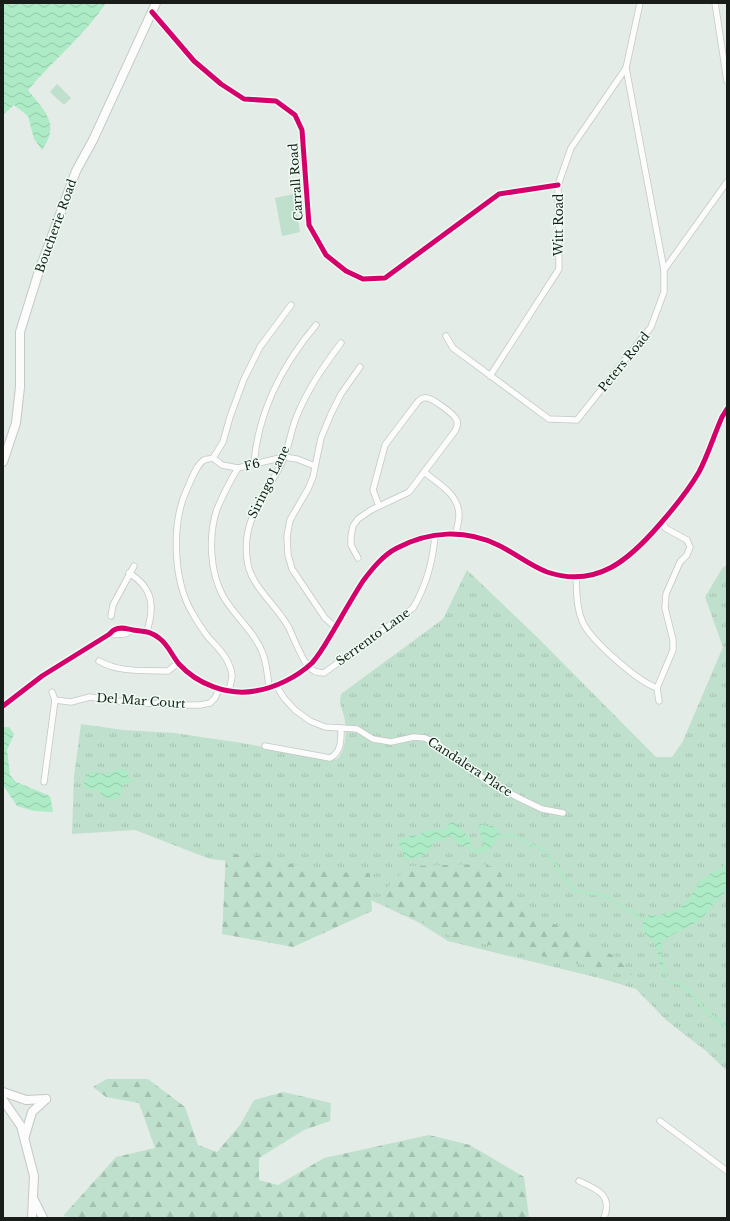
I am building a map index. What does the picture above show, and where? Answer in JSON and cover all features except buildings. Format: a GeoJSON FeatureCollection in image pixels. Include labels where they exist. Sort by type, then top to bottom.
{"type":"FeatureCollection","features":[{"type":"Feature","properties":{"kind":"main road","name":"Boucherie Road"},"geometry":{"type":"LineString","coordinates":[[3,462],[16,423],[20,388],[20,332],[39,271],[76,171],[93,140],[156,3]]}},
{"type":"Feature","properties":{"kind":"main road"},"geometry":{"type":"LineString","coordinates":[[3,1092],[26,1100],[46,1099],[32,1112],[24,1138]]}},
{"type":"Feature","properties":{"kind":"main road"},"geometry":{"type":"LineString","coordinates":[[3,1100],[21,1126],[34,1176],[32,1218]]}},
{"type":"Feature","properties":{"kind":"main road"},"geometry":{"type":"LineString","coordinates":[[33,1197],[43,1218]]}},
{"type":"Feature","properties":{"kind":"street","name":"Witt Road"},"geometry":{"type":"LineString","coordinates":[[490,376],[559,269],[558,185],[571,148],[626,68],[640,3]]}},
{"type":"Feature","properties":{"kind":"street"},"geometry":{"type":"LineString","coordinates":[[715,3],[727,81]]}},
{"type":"Feature","properties":{"kind":"street","name":"Carrall Road"},"geometry":{"type":"LineString","coordinates":[[152,12],[194,61],[221,84],[244,99],[276,101],[295,115],[302,130],[309,225],[326,255],[346,271],[363,279],[385,278],[499,194],[558,185]]}},
{"type":"Feature","properties":{"kind":"street","name":"Peters Road"},"geometry":{"type":"LineString","coordinates":[[446,336],[453,348],[549,419],[578,420],[651,327],[664,292],[664,270],[626,68]]}},
{"type":"Feature","properties":{"kind":"street"},"geometry":{"type":"LineString","coordinates":[[664,270],[727,182]]}},
{"type":"Feature","properties":{"kind":"street"},"geometry":{"type":"LineString","coordinates":[[229,690],[232,677],[229,666],[220,650],[208,636],[192,612],[184,594],[178,571],[176,545],[179,518],[186,492],[197,468],[203,461],[213,458],[223,442],[244,378],[260,347],[291,305]]}},
{"type":"Feature","properties":{"kind":"street"},"geometry":{"type":"LineString","coordinates":[[254,464],[261,426],[271,396],[284,369],[301,342],[316,325]]}},
{"type":"Feature","properties":{"kind":"street","name":"Siringo Lane"},"geometry":{"type":"LineString","coordinates":[[308,666],[287,624],[251,575],[248,563],[246,541],[249,525],[257,505],[284,457],[296,419],[307,392],[320,371],[341,343]]}},
{"type":"Feature","properties":{"kind":"street"},"geometry":{"type":"LineString","coordinates":[[335,627],[321,614],[292,568],[288,555],[286,536],[290,520],[308,489],[313,477],[321,438],[331,414],[341,394],[360,367]]}},
{"type":"Feature","properties":{"kind":"street"},"geometry":{"type":"LineString","coordinates":[[358,558],[351,545],[351,536],[353,526],[358,519],[409,492],[455,431],[458,424],[455,416],[431,399],[421,399],[416,404],[385,445],[373,490],[380,506]]}},
{"type":"Feature","properties":{"kind":"street"},"geometry":{"type":"LineString","coordinates":[[3,706],[42,676],[114,630],[126,628],[147,631],[161,639],[178,663],[204,683],[219,689],[243,692],[269,688],[294,677],[308,666],[321,652],[371,570],[397,548],[420,538],[444,533],[456,533],[482,539],[498,545],[536,567],[569,577],[596,573],[609,569],[619,564],[636,550],[663,521],[687,491],[700,471],[722,417],[727,409]]}},
{"type":"Feature","properties":{"kind":"street","name":"F6"},"geometry":{"type":"LineString","coordinates":[[213,458],[222,465],[238,468],[284,457],[297,459],[315,466]]}},
{"type":"Feature","properties":{"kind":"street"},"geometry":{"type":"LineString","coordinates":[[238,468],[228,484],[217,510],[213,531],[212,555],[216,578],[224,596],[251,633],[263,654],[269,688]]}},
{"type":"Feature","properties":{"kind":"street"},"geometry":{"type":"LineString","coordinates":[[424,472],[451,493],[456,501],[459,515],[456,533]]}},
{"type":"Feature","properties":{"kind":"street"},"geometry":{"type":"LineString","coordinates":[[659,701],[657,688],[673,650],[673,640],[665,608],[666,594],[680,562],[687,555],[690,547],[687,540],[665,528],[663,521]]}},
{"type":"Feature","properties":{"kind":"street","name":"Serrento Lane"},"geometry":{"type":"LineString","coordinates":[[308,666],[317,673],[324,673],[413,608],[425,583],[434,551],[435,535]]}},
{"type":"Feature","properties":{"kind":"street"},"geometry":{"type":"LineString","coordinates":[[111,616],[113,605],[134,566]]}},
{"type":"Feature","properties":{"kind":"street"},"geometry":{"type":"LineString","coordinates":[[129,573],[145,586],[152,605],[151,618],[147,631]]}},
{"type":"Feature","properties":{"kind":"street"},"geometry":{"type":"LineString","coordinates":[[576,577],[578,606],[583,623],[593,636],[614,657],[651,686],[657,688]]}},
{"type":"Feature","properties":{"kind":"street"},"geometry":{"type":"LineString","coordinates":[[99,662],[121,669],[168,671],[178,663]]}},
{"type":"Feature","properties":{"kind":"street","name":"Candalera Place"},"geometry":{"type":"LineString","coordinates":[[276,685],[284,698],[295,710],[310,721],[325,727],[357,729],[373,738],[391,742],[414,737],[425,738],[438,744],[487,781],[542,809],[563,813]]}},
{"type":"Feature","properties":{"kind":"street","name":"Del Mar Court"},"geometry":{"type":"LineString","coordinates":[[55,700],[71,702],[90,697],[117,701],[173,705],[200,705],[210,703],[215,698],[219,689]]}},
{"type":"Feature","properties":{"kind":"street"},"geometry":{"type":"LineString","coordinates":[[44,782],[55,700],[52,692]]}},
{"type":"Feature","properties":{"kind":"street"},"geometry":{"type":"LineString","coordinates":[[264,746],[330,758],[335,755],[339,749],[341,741],[341,728]]}},
{"type":"Feature","properties":{"kind":"street"},"geometry":{"type":"LineString","coordinates":[[660,1122],[727,1171]]}},
{"type":"Feature","properties":{"kind":"street"},"geometry":{"type":"LineString","coordinates":[[579,1181],[598,1190],[603,1196],[607,1202],[607,1209],[604,1218]]}},
{"type":"Feature","properties":{"kind":"green space"},"geometry":{"type":"Polygon","coordinates":[[[57,84],[71,98],[64,105],[50,92],[57,84]]]}},
{"type":"Feature","properties":{"kind":"green space"},"geometry":{"type":"Polygon","coordinates":[[[294,194],[300,232],[282,236],[275,198],[294,194]]]}},
{"type":"Feature","properties":{"kind":"green space"},"geometry":{"type":"Polygon","coordinates":[[[727,566],[727,1071],[706,1051],[666,1020],[636,989],[603,979],[448,941],[416,921],[334,883],[278,866],[210,859],[135,830],[72,834],[74,776],[81,724],[123,730],[174,733],[242,743],[328,760],[337,759],[344,747],[346,726],[340,702],[341,694],[443,619],[467,570],[538,638],[656,757],[672,757],[682,743],[723,647],[705,597],[723,567],[727,566]]]}},
{"type":"Feature","properties":{"kind":"green space"},"geometry":{"type":"Polygon","coordinates":[[[226,853],[258,856],[327,872],[370,873],[372,911],[293,947],[222,934],[226,853]]]}},
{"type":"Feature","properties":{"kind":"green space"},"geometry":{"type":"Polygon","coordinates":[[[482,864],[499,869],[510,897],[545,922],[568,927],[589,944],[615,956],[632,975],[452,937],[376,900],[408,866],[482,864]]]}},
{"type":"Feature","properties":{"kind":"green space"},"geometry":{"type":"Polygon","coordinates":[[[107,1079],[148,1079],[185,1107],[198,1145],[217,1152],[240,1125],[254,1100],[283,1092],[331,1103],[330,1121],[304,1130],[259,1158],[259,1180],[278,1185],[324,1158],[429,1135],[470,1145],[524,1177],[529,1218],[78,1218],[63,1216],[116,1157],[155,1148],[139,1103],[106,1097],[93,1087],[107,1079]]]}},
{"type":"Feature","properties":{"kind":"water"},"geometry":{"type":"Polygon","coordinates":[[[3,3],[106,3],[88,26],[28,90],[44,111],[50,125],[48,141],[42,150],[34,139],[28,116],[14,105],[3,115],[3,3]]]}},
{"type":"Feature","properties":{"kind":"water"},"geometry":{"type":"Polygon","coordinates":[[[3,727],[9,727],[14,734],[7,750],[10,775],[16,782],[50,796],[53,812],[34,811],[17,806],[3,785],[3,727]]]}},
{"type":"Feature","properties":{"kind":"water"},"geometry":{"type":"Polygon","coordinates":[[[121,769],[127,771],[129,779],[134,780],[123,785],[119,797],[112,800],[105,798],[98,790],[88,789],[84,785],[86,777],[90,772],[104,774],[121,769]]]}},
{"type":"Feature","properties":{"kind":"water"},"geometry":{"type":"Polygon","coordinates":[[[453,822],[470,837],[470,846],[475,850],[480,850],[483,845],[478,828],[480,823],[485,826],[492,826],[499,830],[498,836],[495,843],[481,853],[473,852],[467,847],[457,843],[450,835],[444,840],[435,841],[425,854],[413,859],[405,858],[398,842],[400,839],[414,835],[417,836],[427,830],[445,830],[449,824],[453,822]]]}},
{"type":"Feature","properties":{"kind":"water"},"geometry":{"type":"Polygon","coordinates":[[[719,869],[724,869],[727,874],[725,891],[722,896],[695,923],[670,936],[661,943],[663,965],[665,970],[663,972],[660,966],[658,951],[655,944],[646,936],[642,929],[643,921],[648,915],[659,916],[678,909],[688,900],[701,880],[719,869]]]}},
{"type":"Feature","properties":{"kind":"waterway"},"geometry":{"type":"LineString","coordinates":[[498,836],[517,836],[531,845],[540,848],[545,853]]}},
{"type":"Feature","properties":{"kind":"waterway"},"geometry":{"type":"LineString","coordinates":[[548,856],[573,889],[581,892],[606,896],[620,906],[632,911],[644,920]]}},
{"type":"Feature","properties":{"kind":"waterway"},"geometry":{"type":"LineString","coordinates":[[723,869],[727,861]]}},
{"type":"Feature","properties":{"kind":"waterway"},"geometry":{"type":"LineString","coordinates":[[665,972],[667,977]]}},
{"type":"Feature","properties":{"kind":"waterway"},"geometry":{"type":"LineString","coordinates":[[669,982],[678,983],[687,989],[708,1013],[722,1023],[727,1029]]}},
{"type":"Feature","properties":{"kind":"cycle path"},"geometry":{"type":"LineString","coordinates":[[152,12],[194,61],[221,84],[244,99],[276,101],[295,115],[302,130],[309,225],[326,255],[346,271],[363,279],[385,278],[499,194],[558,185]]}},
{"type":"Feature","properties":{"kind":"cycle path"},"geometry":{"type":"LineString","coordinates":[[3,706],[42,676],[109,635],[113,630],[122,628],[155,635],[165,643],[176,661],[186,671],[204,683],[214,687],[234,692],[245,692],[263,690],[278,685],[300,673],[315,660],[363,581],[387,554],[409,542],[434,535],[460,534],[473,536],[498,545],[547,572],[565,576],[582,577],[597,574],[611,568],[637,549],[676,506],[699,472],[722,417],[727,409]]}}]}
